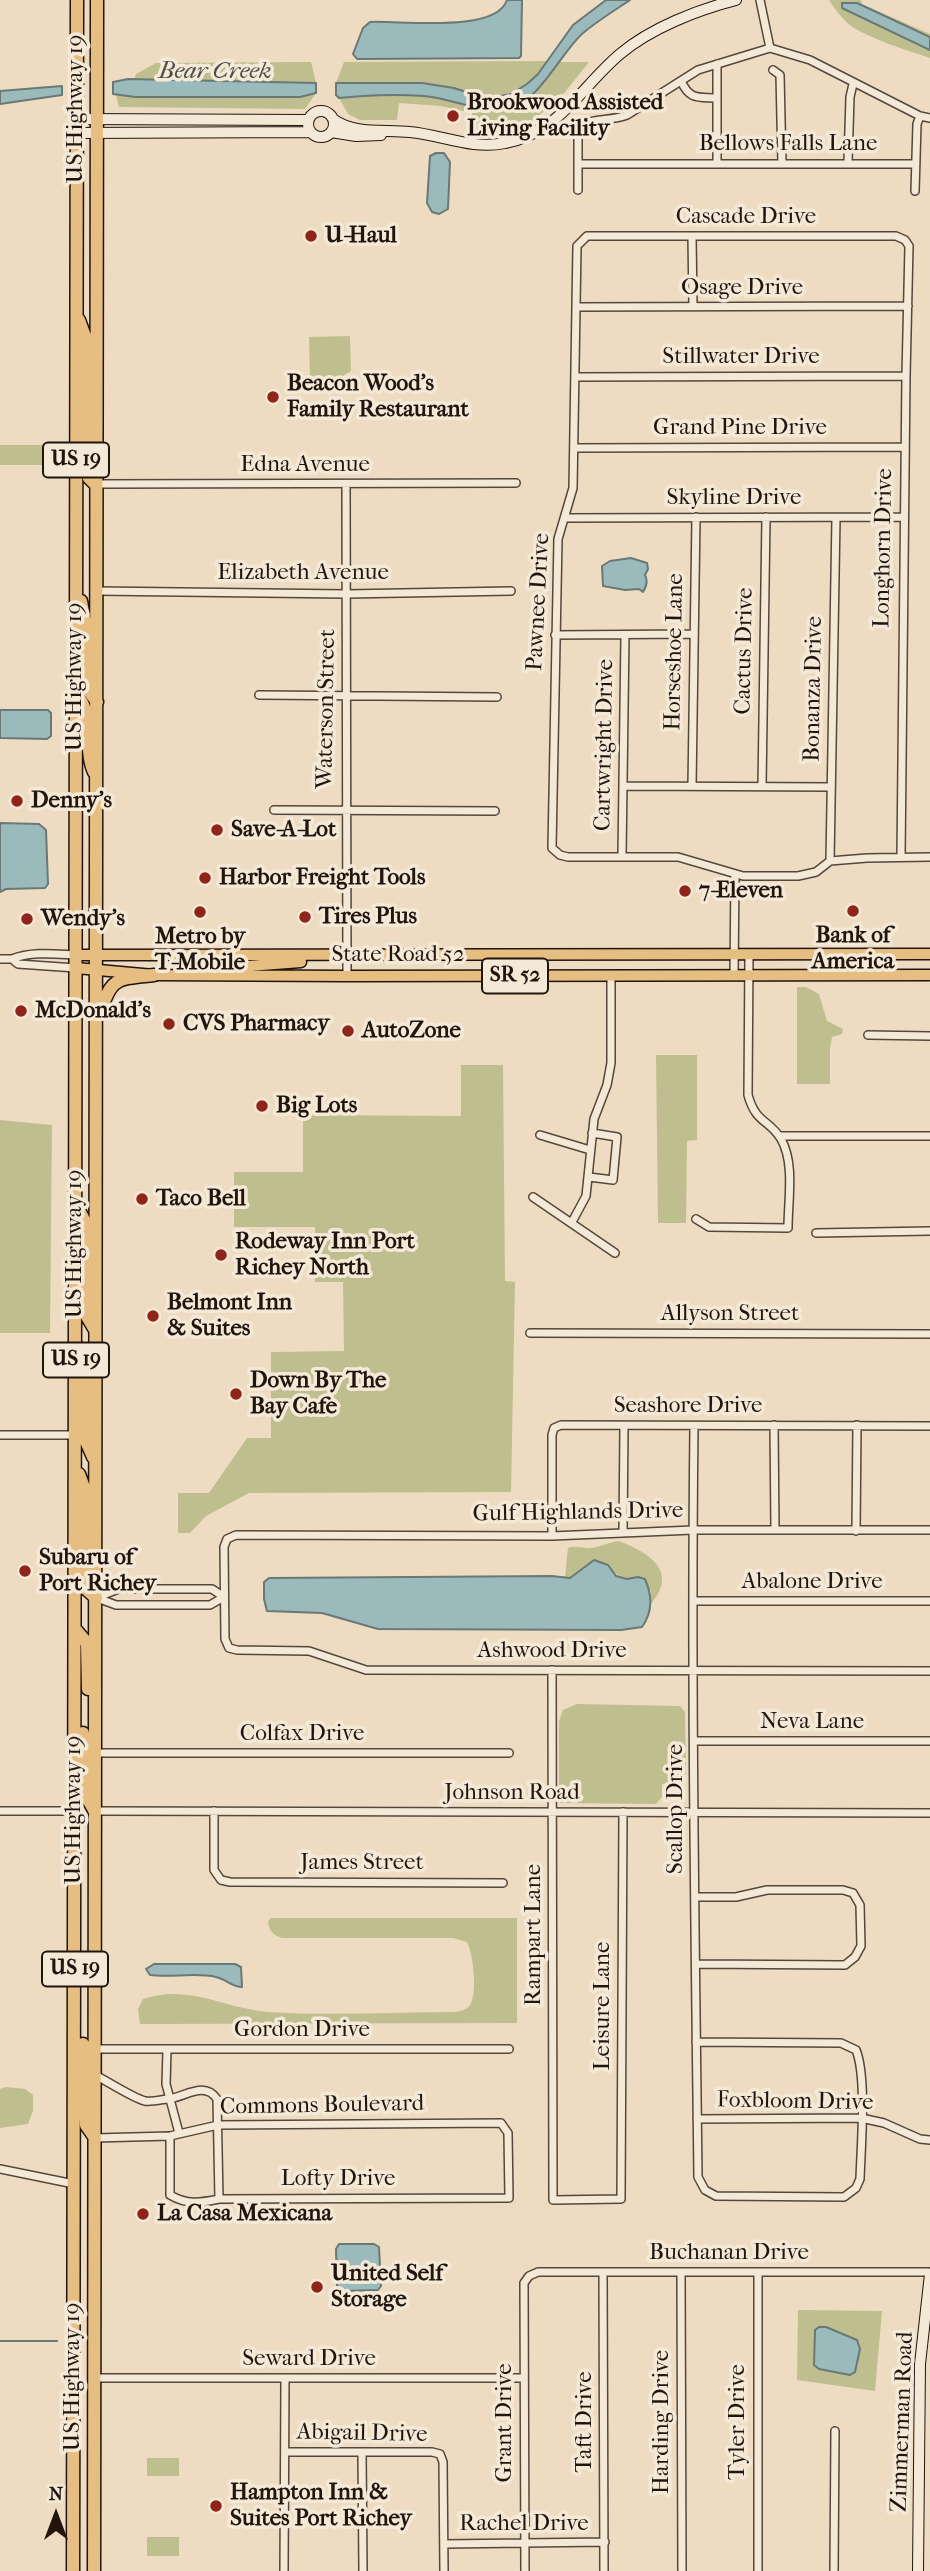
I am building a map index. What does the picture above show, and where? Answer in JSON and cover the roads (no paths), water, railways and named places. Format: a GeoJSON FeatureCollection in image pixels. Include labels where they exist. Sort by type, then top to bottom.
{"type":"FeatureCollection","features":[{"type":"Feature","properties":{"kind":"highway","name":"US Highway 19"},"geometry":{"type":"LineString","coordinates":[[74,2571],[77,0]]}},
{"type":"Feature","properties":{"kind":"highway","name":"US Highway 19"},"geometry":{"type":"LineString","coordinates":[[94,2571],[97,0]]}},
{"type":"Feature","properties":{"kind":"highway"},"geometry":{"type":"LineString","coordinates":[[76,313],[86,339],[87,474],[95,484]]}},
{"type":"Feature","properties":{"kind":"highway"},"geometry":{"type":"LineString","coordinates":[[76,577],[85,623],[86,687],[97,702]]}},
{"type":"Feature","properties":{"kind":"highway"},"geometry":{"type":"LineString","coordinates":[[75,694],[86,710],[88,761],[97,778]]}},
{"type":"Feature","properties":{"kind":"highway"},"geometry":{"type":"LineString","coordinates":[[96,1028],[107,991],[113,985],[125,978],[155,975]]}},
{"type":"Feature","properties":{"kind":"highway"},"geometry":{"type":"LineString","coordinates":[[76,1202],[86,1224],[86,1315],[96,1332]]}},
{"type":"Feature","properties":{"kind":"highway"},"geometry":{"type":"LineString","coordinates":[[76,1342],[86,1363],[86,1441],[96,1464]]}},
{"type":"Feature","properties":{"kind":"highway"},"geometry":{"type":"LineString","coordinates":[[75,1465],[85,1490],[85,1582],[86,1588],[96,1598]]}},
{"type":"Feature","properties":{"kind":"highway"},"geometry":{"type":"LineString","coordinates":[[75,1629],[87,1643],[88,1701],[96,1712]]}},
{"type":"Feature","properties":{"kind":"highway"},"geometry":{"type":"LineString","coordinates":[[75,1721],[83,1732],[85,1794],[95,1811]]}},
{"type":"Feature","properties":{"kind":"highway"},"geometry":{"type":"LineString","coordinates":[[75,1811],[85,1820],[88,1831],[90,1963],[95,1968]]}},
{"type":"Feature","properties":{"kind":"highway"},"geometry":{"type":"LineString","coordinates":[[75,2010],[83,2027],[86,2125],[95,2138]]}},
{"type":"Feature","properties":{"kind":"highway"},"geometry":{"type":"LineString","coordinates":[[74,2184],[88,2193],[94,2226]]}},
{"type":"Feature","properties":{"kind":"main road","name":"State Road 52"},"geometry":{"type":"LineString","coordinates":[[76,962],[96,956],[930,954]]}},
{"type":"Feature","properties":{"kind":"main road"},"geometry":{"type":"LineString","coordinates":[[227,975],[235,967],[300,962],[317,956]]}},
{"type":"Feature","properties":{"kind":"main road","name":"State Road 52"},"geometry":{"type":"LineString","coordinates":[[76,962],[96,970],[155,975],[930,975]]}},
{"type":"Feature","properties":{"kind":"street"},"geometry":{"type":"LineString","coordinates":[[311,132],[308,120],[313,113],[320,111],[351,128],[413,132],[474,145],[503,144],[532,136],[555,121],[596,75],[623,51],[684,18],[736,0]]}},
{"type":"Feature","properties":{"kind":"street"},"geometry":{"type":"LineString","coordinates":[[760,0],[770,48]]}},
{"type":"Feature","properties":{"kind":"street"},"geometry":{"type":"LineString","coordinates":[[578,190],[580,125],[592,120],[615,120],[698,71],[770,48],[810,60],[853,84],[920,116],[930,118]]}},
{"type":"Feature","properties":{"kind":"street"},"geometry":{"type":"LineString","coordinates":[[717,64],[717,164]]}},
{"type":"Feature","properties":{"kind":"street"},"geometry":{"type":"LineString","coordinates":[[773,70],[780,75],[782,88],[782,164]]}},
{"type":"Feature","properties":{"kind":"street"},"geometry":{"type":"LineString","coordinates":[[681,81],[686,92],[695,97],[716,98]]}},
{"type":"Feature","properties":{"kind":"street"},"geometry":{"type":"LineString","coordinates":[[848,162],[850,97],[853,84]]}},
{"type":"Feature","properties":{"kind":"street"},"geometry":{"type":"LineString","coordinates":[[915,191],[917,124],[920,116]]}},
{"type":"Feature","properties":{"kind":"street"},"geometry":{"type":"LineString","coordinates":[[76,119],[308,120]]}},
{"type":"Feature","properties":{"kind":"street"},"geometry":{"type":"LineString","coordinates":[[331,132],[333,119]]}},
{"type":"Feature","properties":{"kind":"street"},"geometry":{"type":"LineString","coordinates":[[75,133],[311,132],[320,137],[331,132],[356,136],[413,132]]}},
{"type":"Feature","properties":{"kind":"street","name":"Bellows Falls Lane"},"geometry":{"type":"LineString","coordinates":[[578,164],[915,164]]}},
{"type":"Feature","properties":{"kind":"street","name":"Cascade Drive"},"geometry":{"type":"LineString","coordinates":[[587,236],[896,236],[905,240]]}},
{"type":"Feature","properties":{"kind":"street","name":"Pawnee Drive"},"geometry":{"type":"LineString","coordinates":[[587,236],[577,246],[573,488],[558,538],[552,848],[560,855],[568,857],[622,856]]}},
{"type":"Feature","properties":{"kind":"street"},"geometry":{"type":"LineString","coordinates":[[692,236],[693,307]]}},
{"type":"Feature","properties":{"kind":"street","name":"Longhorn Drive"},"geometry":{"type":"LineString","coordinates":[[901,857],[905,376],[909,246],[905,240]]}},
{"type":"Feature","properties":{"kind":"street","name":"Osage Drive"},"geometry":{"type":"LineString","coordinates":[[577,307],[908,306]]}},
{"type":"Feature","properties":{"kind":"street","name":"Stillwater Drive"},"geometry":{"type":"LineString","coordinates":[[576,377],[905,376]]}},
{"type":"Feature","properties":{"kind":"street","name":"Grand Pine Drive"},"geometry":{"type":"LineString","coordinates":[[574,448],[905,447]]}},
{"type":"Feature","properties":{"kind":"street","name":"Edna Avenue"},"geometry":{"type":"LineString","coordinates":[[95,484],[516,483]]}},
{"type":"Feature","properties":{"kind":"street","name":"Waterson Street"},"geometry":{"type":"LineString","coordinates":[[346,484],[347,976]]}},
{"type":"Feature","properties":{"kind":"street","name":"Horseshoe Lane"},"geometry":{"type":"LineString","coordinates":[[692,786],[696,517]]}},
{"type":"Feature","properties":{"kind":"street","name":"Cactus Drive"},"geometry":{"type":"LineString","coordinates":[[762,786],[766,517]]}},
{"type":"Feature","properties":{"kind":"street","name":"Skyline Drive"},"geometry":{"type":"LineString","coordinates":[[565,518],[904,517]]}},
{"type":"Feature","properties":{"kind":"street","name":"Bonanza Drive"},"geometry":{"type":"LineString","coordinates":[[830,861],[836,518]]}},
{"type":"Feature","properties":{"kind":"street","name":"Elizabeth Avenue"},"geometry":{"type":"LineString","coordinates":[[96,591],[347,594],[511,591]]}},
{"type":"Feature","properties":{"kind":"street"},"geometry":{"type":"LineString","coordinates":[[555,635],[693,634]]}},
{"type":"Feature","properties":{"kind":"street","name":"Cartwright Drive"},"geometry":{"type":"LineString","coordinates":[[622,856],[625,635]]}},
{"type":"Feature","properties":{"kind":"street"},"geometry":{"type":"LineString","coordinates":[[260,695],[498,697]]}},
{"type":"Feature","properties":{"kind":"street"},"geometry":{"type":"LineString","coordinates":[[623,786],[831,787]]}},
{"type":"Feature","properties":{"kind":"street"},"geometry":{"type":"LineString","coordinates":[[274,810],[495,811]]}},
{"type":"Feature","properties":{"kind":"street"},"geometry":{"type":"LineString","coordinates":[[622,856],[678,857],[743,876],[799,876],[816,872],[830,861],[930,857]]}},
{"type":"Feature","properties":{"kind":"street"},"geometry":{"type":"LineString","coordinates":[[734,976],[736,874]]}},
{"type":"Feature","properties":{"kind":"street"},"geometry":{"type":"LineString","coordinates":[[0,959],[43,954],[76,962]]}},
{"type":"Feature","properties":{"kind":"street"},"geometry":{"type":"LineString","coordinates":[[696,1219],[709,1227],[788,1228],[788,1155],[779,1136],[756,1116],[748,1095],[749,955]]}},
{"type":"Feature","properties":{"kind":"street"},"geometry":{"type":"LineString","coordinates":[[12,959],[18,964],[76,962]]}},
{"type":"Feature","properties":{"kind":"street"},"geometry":{"type":"LineString","coordinates":[[572,1222],[586,1196],[594,1119],[607,1085],[611,1063],[611,975]]}},
{"type":"Feature","properties":{"kind":"street"},"geometry":{"type":"LineString","coordinates":[[868,1035],[930,1036]]}},
{"type":"Feature","properties":{"kind":"street"},"geometry":{"type":"LineString","coordinates":[[589,1177],[613,1180],[617,1137],[592,1133]]}},
{"type":"Feature","properties":{"kind":"street"},"geometry":{"type":"LineString","coordinates":[[540,1135],[590,1150]]}},
{"type":"Feature","properties":{"kind":"street"},"geometry":{"type":"LineString","coordinates":[[779,1136],[930,1136]]}},
{"type":"Feature","properties":{"kind":"street"},"geometry":{"type":"LineString","coordinates":[[533,1196],[615,1253]]}},
{"type":"Feature","properties":{"kind":"street"},"geometry":{"type":"LineString","coordinates":[[816,1233],[930,1231]]}},
{"type":"Feature","properties":{"kind":"street","name":"Allyson Street"},"geometry":{"type":"LineString","coordinates":[[530,1334],[930,1334]]}},
{"type":"Feature","properties":{"kind":"street","name":"Seashore Drive"},"geometry":{"type":"LineString","coordinates":[[552,1536],[552,1435],[554,1428],[561,1425],[930,1426]]}},
{"type":"Feature","properties":{"kind":"street"},"geometry":{"type":"LineString","coordinates":[[774,1425],[775,1530]]}},
{"type":"Feature","properties":{"kind":"street"},"geometry":{"type":"LineString","coordinates":[[856,1531],[857,1425]]}},
{"type":"Feature","properties":{"kind":"street"},"geometry":{"type":"LineString","coordinates":[[623,1533],[624,1426]]}},
{"type":"Feature","properties":{"kind":"street","name":"Scallop Drive"},"geometry":{"type":"LineString","coordinates":[[694,1426],[698,2177],[705,2190],[716,2196],[844,2197],[856,2188],[860,2179],[861,2119]]}},
{"type":"Feature","properties":{"kind":"street"},"geometry":{"type":"LineString","coordinates":[[0,1435],[75,1435]]}},
{"type":"Feature","properties":{"kind":"street","name":"Gulf Highlands Drive"},"geometry":{"type":"LineString","coordinates":[[227,1539],[236,1535],[552,1536],[693,1530],[930,1530]]}},
{"type":"Feature","properties":{"kind":"street","name":"Ashwood Drive"},"geometry":{"type":"LineString","coordinates":[[227,1539],[224,1547],[225,1639],[229,1647],[237,1650],[309,1651],[366,1670],[930,1671]]}},
{"type":"Feature","properties":{"kind":"street"},"geometry":{"type":"LineString","coordinates":[[96,1598],[118,1589],[212,1590],[225,1597]]}},
{"type":"Feature","properties":{"kind":"street"},"geometry":{"type":"LineString","coordinates":[[96,1598],[116,1605],[210,1605],[225,1597]]}},
{"type":"Feature","properties":{"kind":"street","name":"Abalone Drive"},"geometry":{"type":"LineString","coordinates":[[693,1601],[930,1601]]}},
{"type":"Feature","properties":{"kind":"street","name":"Rampart Lane"},"geometry":{"type":"LineString","coordinates":[[552,1671],[553,2200],[621,2199]]}},
{"type":"Feature","properties":{"kind":"street","name":"Neva Lane"},"geometry":{"type":"LineString","coordinates":[[695,1741],[930,1741]]}},
{"type":"Feature","properties":{"kind":"street","name":"Colfax Drive"},"geometry":{"type":"LineString","coordinates":[[96,1753],[509,1753]]}},
{"type":"Feature","properties":{"kind":"street"},"geometry":{"type":"LineString","coordinates":[[0,1811],[75,1811]]}},
{"type":"Feature","properties":{"kind":"street","name":"Johnson Road"},"geometry":{"type":"LineString","coordinates":[[95,1811],[930,1813]]}},
{"type":"Feature","properties":{"kind":"street","name":"James Street"},"geometry":{"type":"LineString","coordinates":[[214,1811],[214,1870],[221,1880],[503,1883]]}},
{"type":"Feature","properties":{"kind":"street","name":"Leisure Lane"},"geometry":{"type":"LineString","coordinates":[[621,2199],[623,1812]]}},
{"type":"Feature","properties":{"kind":"street"},"geometry":{"type":"LineString","coordinates":[[695,1897],[736,1897],[767,1890],[843,1890],[853,1893],[860,1905],[861,1946],[845,1965],[696,1964]]}},
{"type":"Feature","properties":{"kind":"street"},"geometry":{"type":"LineString","coordinates":[[696,2042],[841,2043],[856,2050],[860,2062],[861,2119]]}},
{"type":"Feature","properties":{"kind":"street","name":"Gordon Drive"},"geometry":{"type":"LineString","coordinates":[[94,2049],[509,2049]]}},
{"type":"Feature","properties":{"kind":"street"},"geometry":{"type":"LineString","coordinates":[[167,2050],[166,2084],[179,2133]]}},
{"type":"Feature","properties":{"kind":"street"},"geometry":{"type":"LineString","coordinates":[[95,2075],[145,2101],[170,2099],[194,2091],[212,2093],[217,2099],[219,2199]]}},
{"type":"Feature","properties":{"kind":"street","name":"Foxbloom Drive"},"geometry":{"type":"LineString","coordinates":[[697,2119],[861,2119],[884,2123],[920,2139],[930,2140]]}},
{"type":"Feature","properties":{"kind":"street","name":"Commons Boulevard"},"geometry":{"type":"LineString","coordinates":[[95,2138],[170,2136],[218,2125],[501,2123],[506,2127],[509,2198]]}},
{"type":"Feature","properties":{"kind":"street","name":"Lofty Drive"},"geometry":{"type":"LineString","coordinates":[[170,2136],[170,2195],[180,2201],[194,2204],[219,2199],[509,2198]]}},
{"type":"Feature","properties":{"kind":"street"},"geometry":{"type":"LineString","coordinates":[[0,2169],[74,2184]]}},
{"type":"Feature","properties":{"kind":"street","name":"Buchanan Drive"},"geometry":{"type":"LineString","coordinates":[[529,2276],[538,2272],[930,2273]]}},
{"type":"Feature","properties":{"kind":"street","name":"Taft Drive"},"geometry":{"type":"LineString","coordinates":[[603,2272],[604,2571]]}},
{"type":"Feature","properties":{"kind":"street","name":"Harding Drive"},"geometry":{"type":"LineString","coordinates":[[681,2272],[682,2571]]}},
{"type":"Feature","properties":{"kind":"street","name":"Tyler Drive"},"geometry":{"type":"LineString","coordinates":[[758,2273],[758,2571]]}},
{"type":"Feature","properties":{"kind":"street","name":"Zimmerman Road"},"geometry":{"type":"LineString","coordinates":[[918,2571],[920,2364],[930,2273]]}},
{"type":"Feature","properties":{"kind":"street","name":"Grant Drive"},"geometry":{"type":"LineString","coordinates":[[525,2571],[524,2283],[529,2276]]}},
{"type":"Feature","properties":{"kind":"street","name":"Seward Drive"},"geometry":{"type":"LineString","coordinates":[[94,2378],[524,2378]]}},
{"type":"Feature","properties":{"kind":"street"},"geometry":{"type":"LineString","coordinates":[[284,2571],[285,2378]]}},
{"type":"Feature","properties":{"kind":"street"},"geometry":{"type":"LineString","coordinates":[[834,2571],[835,2431]]}},
{"type":"Feature","properties":{"kind":"street","name":"Abigail Drive"},"geometry":{"type":"LineString","coordinates":[[285,2452],[432,2452],[439,2455],[443,2462],[444,2544]]}},
{"type":"Feature","properties":{"kind":"street"},"geometry":{"type":"LineString","coordinates":[[362,2452],[363,2571]]}},
{"type":"Feature","properties":{"kind":"street","name":"Rachel Drive"},"geometry":{"type":"LineString","coordinates":[[444,2544],[605,2543]]}},
{"type":"Feature","properties":{"kind":"street"},"geometry":{"type":"LineString","coordinates":[[443,2571],[444,2544]]}},
{"type":"Feature","properties":{"kind":"water"},"geometry":{"type":"Polygon","coordinates":[[[507,0],[522,0],[519,58],[357,59],[353,54],[363,28],[370,22],[445,23],[485,18],[499,11],[507,0]]]}},
{"type":"Feature","properties":{"kind":"water"},"geometry":{"type":"Polygon","coordinates":[[[606,0],[630,0],[582,34],[539,88],[519,105],[508,109],[477,108],[424,96],[339,98],[336,95],[336,83],[422,83],[494,97],[511,94],[538,74],[573,25],[606,0]]]}},
{"type":"Feature","properties":{"kind":"water"},"geometry":{"type":"Polygon","coordinates":[[[842,3],[857,3],[930,37],[930,50],[842,8],[842,3]]]}},
{"type":"Feature","properties":{"kind":"water"},"geometry":{"type":"Polygon","coordinates":[[[128,79],[316,83],[316,93],[300,97],[135,97],[113,94],[113,82],[128,79]]]}},
{"type":"Feature","properties":{"kind":"water"},"geometry":{"type":"Polygon","coordinates":[[[62,86],[62,95],[0,104],[0,91],[62,86]]]}},
{"type":"Feature","properties":{"kind":"water"},"geometry":{"type":"Polygon","coordinates":[[[444,153],[450,162],[448,209],[439,214],[432,212],[427,203],[430,156],[444,153]]]}},
{"type":"Feature","properties":{"kind":"water"},"geometry":{"type":"Polygon","coordinates":[[[631,558],[647,563],[647,583],[643,592],[639,589],[625,590],[603,586],[602,566],[610,561],[631,558]]]}},
{"type":"Feature","properties":{"kind":"water"},"geometry":{"type":"Polygon","coordinates":[[[0,710],[48,710],[51,713],[51,736],[47,739],[0,738],[0,710]]]}},
{"type":"Feature","properties":{"kind":"water"},"geometry":{"type":"Polygon","coordinates":[[[0,823],[39,824],[46,830],[48,884],[45,888],[6,889],[0,892],[0,823]]]}},
{"type":"Feature","properties":{"kind":"water"},"geometry":{"type":"Polygon","coordinates":[[[594,1560],[608,1565],[616,1576],[645,1579],[650,1603],[642,1627],[621,1630],[378,1629],[322,1613],[267,1611],[264,1599],[264,1582],[269,1578],[570,1578],[594,1560]]]}},
{"type":"Feature","properties":{"kind":"water"},"geometry":{"type":"Polygon","coordinates":[[[154,1964],[235,1964],[241,1967],[242,1987],[208,1976],[150,1975],[146,1969],[154,1964]]]}},
{"type":"Feature","properties":{"kind":"water"},"geometry":{"type":"Polygon","coordinates":[[[339,2244],[374,2244],[379,2247],[381,2286],[378,2290],[343,2291],[337,2287],[336,2249],[339,2244]]]}},
{"type":"Feature","properties":{"kind":"water"},"geometry":{"type":"Polygon","coordinates":[[[826,2327],[857,2340],[860,2349],[855,2372],[850,2375],[819,2369],[814,2365],[815,2330],[826,2327]]]}},
{"type":"Feature","properties":{"kind":"waterway"},"geometry":{"type":"LineString","coordinates":[[0,2341],[57,2341]]}},
{"type":"Feature","properties":{"kind":"place","name":"Brookwood Assisted Living Facility"},"geometry":{"type":"Point","coordinates":[453,116]}},
{"type":"Feature","properties":{"kind":"place","name":"U-Haul"},"geometry":{"type":"Point","coordinates":[311,236]}},
{"type":"Feature","properties":{"kind":"place","name":"Beacon Wood's Family Restaurant"},"geometry":{"type":"Point","coordinates":[273,397]}},
{"type":"Feature","properties":{"kind":"place","name":"Denny's"},"geometry":{"type":"Point","coordinates":[17,801]}},
{"type":"Feature","properties":{"kind":"place","name":"Save-A-Lot"},"geometry":{"type":"Point","coordinates":[217,830]}},
{"type":"Feature","properties":{"kind":"place","name":"Harbor Freight Tools"},"geometry":{"type":"Point","coordinates":[205,878]}},
{"type":"Feature","properties":{"kind":"place","name":"7-Eleven"},"geometry":{"type":"Point","coordinates":[685,891]}},
{"type":"Feature","properties":{"kind":"place","name":"Bank of America"},"geometry":{"type":"Point","coordinates":[853,911]}},
{"type":"Feature","properties":{"kind":"place","name":"Metro by T-Mobile"},"geometry":{"type":"Point","coordinates":[200,912]}},
{"type":"Feature","properties":{"kind":"place","name":"Tires Plus"},"geometry":{"type":"Point","coordinates":[305,917]}},
{"type":"Feature","properties":{"kind":"place","name":"Wendy's"},"geometry":{"type":"Point","coordinates":[27,919]}},
{"type":"Feature","properties":{"kind":"place","name":"McDonald's"},"geometry":{"type":"Point","coordinates":[21,1011]}},
{"type":"Feature","properties":{"kind":"place","name":"CVS Pharmacy"},"geometry":{"type":"Point","coordinates":[169,1024]}},
{"type":"Feature","properties":{"kind":"place","name":"AutoZone"},"geometry":{"type":"Point","coordinates":[348,1031]}},
{"type":"Feature","properties":{"kind":"place","name":"Big Lots"},"geometry":{"type":"Point","coordinates":[262,1106]}},
{"type":"Feature","properties":{"kind":"place","name":"Taco Bell"},"geometry":{"type":"Point","coordinates":[142,1199]}},
{"type":"Feature","properties":{"kind":"place","name":"Rodeway Inn Port Richey North"},"geometry":{"type":"Point","coordinates":[221,1255]}},
{"type":"Feature","properties":{"kind":"place","name":"Belmont Inn & Suites"},"geometry":{"type":"Point","coordinates":[153,1316]}},
{"type":"Feature","properties":{"kind":"place","name":"Down By The Bay Cafe"},"geometry":{"type":"Point","coordinates":[236,1394]}},
{"type":"Feature","properties":{"kind":"place","name":"Subaru of Port Richey"},"geometry":{"type":"Point","coordinates":[25,1571]}},
{"type":"Feature","properties":{"kind":"place","name":"La Casa Mexicana"},"geometry":{"type":"Point","coordinates":[143,2214]}},
{"type":"Feature","properties":{"kind":"place","name":"United Self Storage"},"geometry":{"type":"Point","coordinates":[317,2287]}},
{"type":"Feature","properties":{"kind":"place","name":"Hampton Inn & Suites Port Richey"},"geometry":{"type":"Point","coordinates":[216,2506]}},
{"type":"Feature","properties":{"kind":"water label","name":"Bear Creek"},"geometry":{"type":"Point","coordinates":[215,72]}}]}
